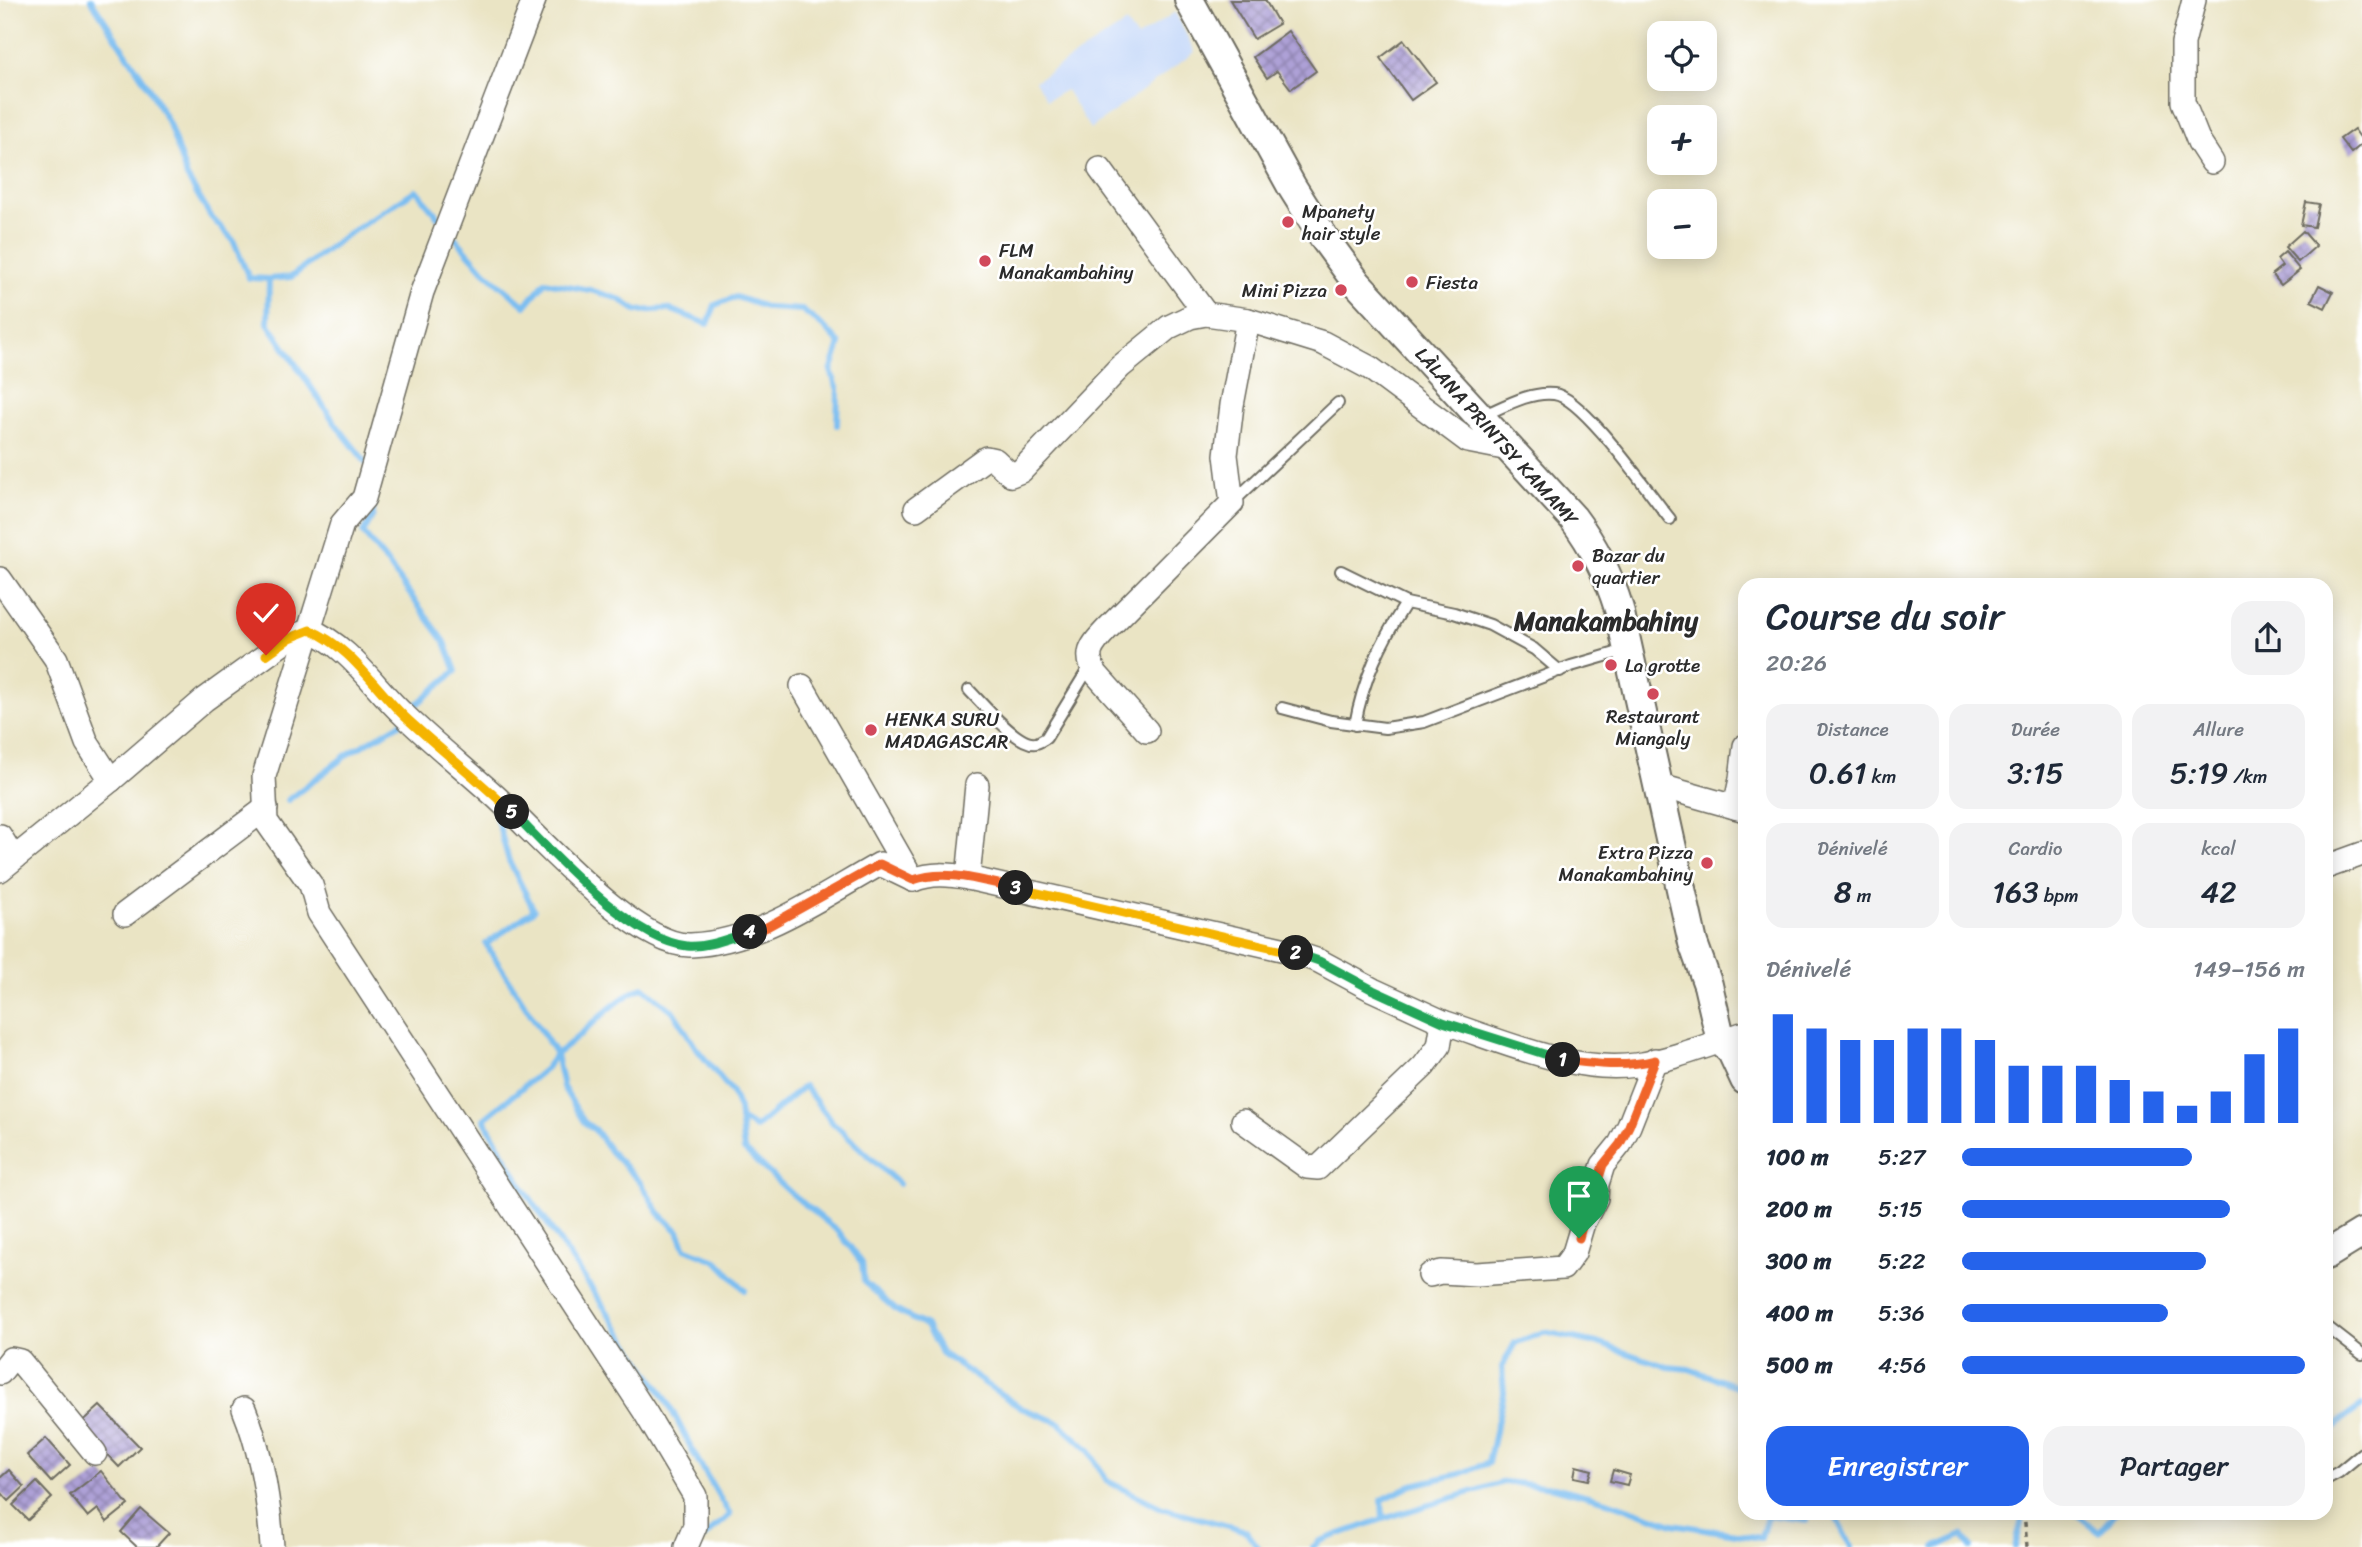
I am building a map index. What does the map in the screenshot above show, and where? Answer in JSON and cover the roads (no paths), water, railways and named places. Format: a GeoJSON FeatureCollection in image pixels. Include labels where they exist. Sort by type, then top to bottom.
{"type":"FeatureCollection","features":[{"type":"Feature","properties":{"kind":"street"},"geometry":{"type":"LineString","coordinates":[[534,0],[422,292],[364,498],[342,524],[264,776],[267,821],[311,885],[320,914],[645,1412],[695,1496],[695,1526],[686,1547]]}},
{"type":"Feature","properties":{"kind":"street","name":"LÀLANA PRINTSY KAMAMY"},"geometry":{"type":"LineString","coordinates":[[1189,0],[1292,187],[1357,283],[1573,518],[1588,540],[1612,587],[1693,943],[1708,985],[1733,1037],[1732,1052],[1738,1065]]}},
{"type":"Feature","properties":{"kind":"street"},"geometry":{"type":"LineString","coordinates":[[2194,0],[2183,43],[2183,102],[2199,142],[2213,162]]}},
{"type":"Feature","properties":{"kind":"street"},"geometry":{"type":"LineString","coordinates":[[1100,169],[1206,314]]}},
{"type":"Feature","properties":{"kind":"street"},"geometry":{"type":"LineString","coordinates":[[916,509],[986,458],[995,460],[1011,475],[1021,471],[1120,367],[1170,327],[1190,317],[1206,314],[1248,320],[1288,331],[1347,355],[1380,375],[1468,441],[1509,449]]}},
{"type":"Feature","properties":{"kind":"street"},"geometry":{"type":"LineString","coordinates":[[1147,731],[1090,666],[1089,654],[1092,645],[1232,503],[1226,455],[1231,405],[1248,320]]}},
{"type":"Feature","properties":{"kind":"street"},"geometry":{"type":"LineString","coordinates":[[0,579],[56,659],[87,743],[111,780]]}},
{"type":"Feature","properties":{"kind":"street"},"geometry":{"type":"LineString","coordinates":[[0,835],[7,863],[111,780],[204,699],[290,638],[310,630],[327,637],[343,650],[397,709],[496,797],[577,876],[620,913],[665,940],[688,946],[712,943],[765,928],[880,864],[913,880],[927,875],[947,874],[1286,950],[1319,961],[1373,990],[1443,1022],[1563,1060],[1597,1065],[1635,1065],[1733,1037]]}},
{"type":"Feature","properties":{"kind":"street"},"geometry":{"type":"LineString","coordinates":[[802,686],[913,880]]}},
{"type":"Feature","properties":{"kind":"street"},"geometry":{"type":"LineString","coordinates":[[968,878],[977,785]]}},
{"type":"Feature","properties":{"kind":"street"},"geometry":{"type":"LineString","coordinates":[[1657,785],[1738,807]]}},
{"type":"Feature","properties":{"kind":"street"},"geometry":{"type":"LineString","coordinates":[[125,914],[266,808]]}},
{"type":"Feature","properties":{"kind":"street"},"geometry":{"type":"LineString","coordinates":[[2333,864],[2362,854]]}},
{"type":"Feature","properties":{"kind":"street"},"geometry":{"type":"LineString","coordinates":[[1243,1121],[1307,1167],[1318,1168],[1424,1066],[1439,1046],[1443,1022]]}},
{"type":"Feature","properties":{"kind":"street"},"geometry":{"type":"LineString","coordinates":[[1430,1275],[1441,1272],[1477,1274],[1563,1268],[1574,1253],[1583,1223],[1596,1198],[1603,1165],[1620,1144],[1629,1126],[1655,1060]]}},
{"type":"Feature","properties":{"kind":"street"},"geometry":{"type":"LineString","coordinates":[[2333,1251],[2362,1233]]}},
{"type":"Feature","properties":{"kind":"street"},"geometry":{"type":"LineString","coordinates":[[0,1373],[11,1359],[17,1359],[95,1453]]}},
{"type":"Feature","properties":{"kind":"street"},"geometry":{"type":"LineString","coordinates":[[244,1409],[255,1434],[270,1506],[272,1547]]}},
{"type":"Feature","properties":{"kind":"lane"},"geometry":{"type":"LineString","coordinates":[[1479,417],[1530,396],[1555,394],[1573,402],[1593,422],[1670,519]]}},
{"type":"Feature","properties":{"kind":"lane"},"geometry":{"type":"LineString","coordinates":[[1232,503],[1338,403]]}},
{"type":"Feature","properties":{"kind":"lane"},"geometry":{"type":"LineString","coordinates":[[1341,571],[1406,603],[1454,613],[1490,625],[1534,649],[1560,671]]}},
{"type":"Feature","properties":{"kind":"lane"},"geometry":{"type":"LineString","coordinates":[[1355,725],[1359,701],[1372,664],[1387,632],[1406,603]]}},
{"type":"Feature","properties":{"kind":"lane"},"geometry":{"type":"LineString","coordinates":[[1283,708],[1331,721],[1385,728],[1424,722],[1560,671],[1628,649]]}},
{"type":"Feature","properties":{"kind":"lane"},"geometry":{"type":"LineString","coordinates":[[969,690],[1016,736],[1026,743],[1037,743],[1046,737],[1090,666]]}},
{"type":"Feature","properties":{"kind":"lane"},"geometry":{"type":"LineString","coordinates":[[2333,1331],[2362,1354]]}},
{"type":"Feature","properties":{"kind":"lane"},"geometry":{"type":"LineString","coordinates":[[2333,1475],[2362,1453]]}},
{"type":"Feature","properties":{"kind":"waterway"},"geometry":{"type":"LineString","coordinates":[[91,0],[148,86],[169,124],[187,177],[211,217],[233,240],[249,278],[269,279],[268,323],[335,423],[367,464]]}},
{"type":"Feature","properties":{"kind":"waterway"},"geometry":{"type":"LineString","coordinates":[[269,279],[291,277],[342,238],[416,190],[444,224]]}},
{"type":"Feature","properties":{"kind":"waterway"},"geometry":{"type":"LineString","coordinates":[[450,232],[484,271],[525,306],[545,282],[590,290],[619,299],[637,311],[669,309],[708,324],[715,305],[736,297],[768,308],[802,310],[840,344],[831,371],[838,390],[837,425]]}},
{"type":"Feature","properties":{"kind":"waterway"},"geometry":{"type":"LineString","coordinates":[[373,497],[373,515],[363,533],[445,642],[456,671],[410,713]]}},
{"type":"Feature","properties":{"kind":"waterway"},"geometry":{"type":"LineString","coordinates":[[288,800],[348,754],[403,722]]}},
{"type":"Feature","properties":{"kind":"waterway"},"geometry":{"type":"LineString","coordinates":[[493,805],[509,861],[534,910],[486,944],[556,1054],[619,1001],[643,987],[673,1011],[696,1048],[732,1092],[739,1109],[744,1150],[839,1232],[862,1263],[864,1282],[897,1311],[926,1326],[941,1353],[1021,1408],[1058,1422],[1088,1449],[1107,1481],[1162,1508],[1246,1531],[1258,1547]]}},
{"type":"Feature","properties":{"kind":"waterway"},"geometry":{"type":"LineString","coordinates":[[556,1054],[545,1069],[484,1119],[522,1186],[665,1397],[730,1515],[696,1544]]}},
{"type":"Feature","properties":{"kind":"waterway"},"geometry":{"type":"LineString","coordinates":[[556,1054],[563,1087],[584,1122],[595,1130],[611,1152],[641,1183],[659,1213],[678,1231],[685,1248],[717,1261],[745,1290]]}},
{"type":"Feature","properties":{"kind":"waterway"},"geometry":{"type":"LineString","coordinates":[[740,1119],[755,1128],[804,1086],[832,1122],[899,1184]]}},
{"type":"Feature","properties":{"kind":"waterway"},"geometry":{"type":"LineString","coordinates":[[1313,1547],[1320,1541],[1383,1519],[1382,1500],[1412,1485],[1459,1474],[1488,1463],[1504,1393],[1502,1367],[1515,1343],[1544,1332],[1597,1343],[1668,1367],[1689,1369],[1738,1386]]}},
{"type":"Feature","properties":{"kind":"waterway"},"geometry":{"type":"LineString","coordinates":[[2333,1430],[2362,1406]]}},
{"type":"Feature","properties":{"kind":"waterway"},"geometry":{"type":"LineString","coordinates":[[1383,1519],[1504,1482],[1554,1487],[1607,1501],[1673,1524],[1761,1538],[1766,1520]]}},
{"type":"Feature","properties":{"kind":"waterway"},"geometry":{"type":"LineString","coordinates":[[1798,1520],[1807,1520]]}},
{"type":"Feature","properties":{"kind":"waterway"},"geometry":{"type":"LineString","coordinates":[[1837,1520],[1851,1547]]}},
{"type":"Feature","properties":{"kind":"waterway"},"geometry":{"type":"LineString","coordinates":[[2015,1547],[2022,1520]]}},
{"type":"Feature","properties":{"kind":"waterway"},"geometry":{"type":"LineString","coordinates":[[2084,1520],[2099,1532],[2109,1520]]}},
{"type":"Feature","properties":{"kind":"waterway"},"geometry":{"type":"LineString","coordinates":[[1936,1547],[1963,1535],[1971,1547]]}},
{"type":"Feature","properties":{"kind":"place","name":"Mpanety hair style"},"geometry":{"type":"Point","coordinates":[1288,222]}},
{"type":"Feature","properties":{"kind":"place","name":"FLM Manakambahiny"},"geometry":{"type":"Point","coordinates":[985,261]}},
{"type":"Feature","properties":{"kind":"place","name":"Fiesta"},"geometry":{"type":"Point","coordinates":[1412,282]}},
{"type":"Feature","properties":{"kind":"place","name":"Mini Pizza"},"geometry":{"type":"Point","coordinates":[1341,290]}},
{"type":"Feature","properties":{"kind":"place","name":"Bazar du quartier"},"geometry":{"type":"Point","coordinates":[1578,566]}},
{"type":"Feature","properties":{"kind":"place","name":"La grotte"},"geometry":{"type":"Point","coordinates":[1611,665]}},
{"type":"Feature","properties":{"kind":"place","name":"Restaurant Miangaly"},"geometry":{"type":"Point","coordinates":[1653,694]}},
{"type":"Feature","properties":{"kind":"place","name":"HENKA SURU MADAGASCAR"},"geometry":{"type":"Point","coordinates":[871,730]}},
{"type":"Feature","properties":{"kind":"place","name":"Extra Pizza Manakambahiny"},"geometry":{"type":"Point","coordinates":[1707,863]}},
{"type":"Feature","properties":{"kind":"district","name":"Manakambahiny"},"geometry":{"type":"Point","coordinates":[1606,621]}}]}
